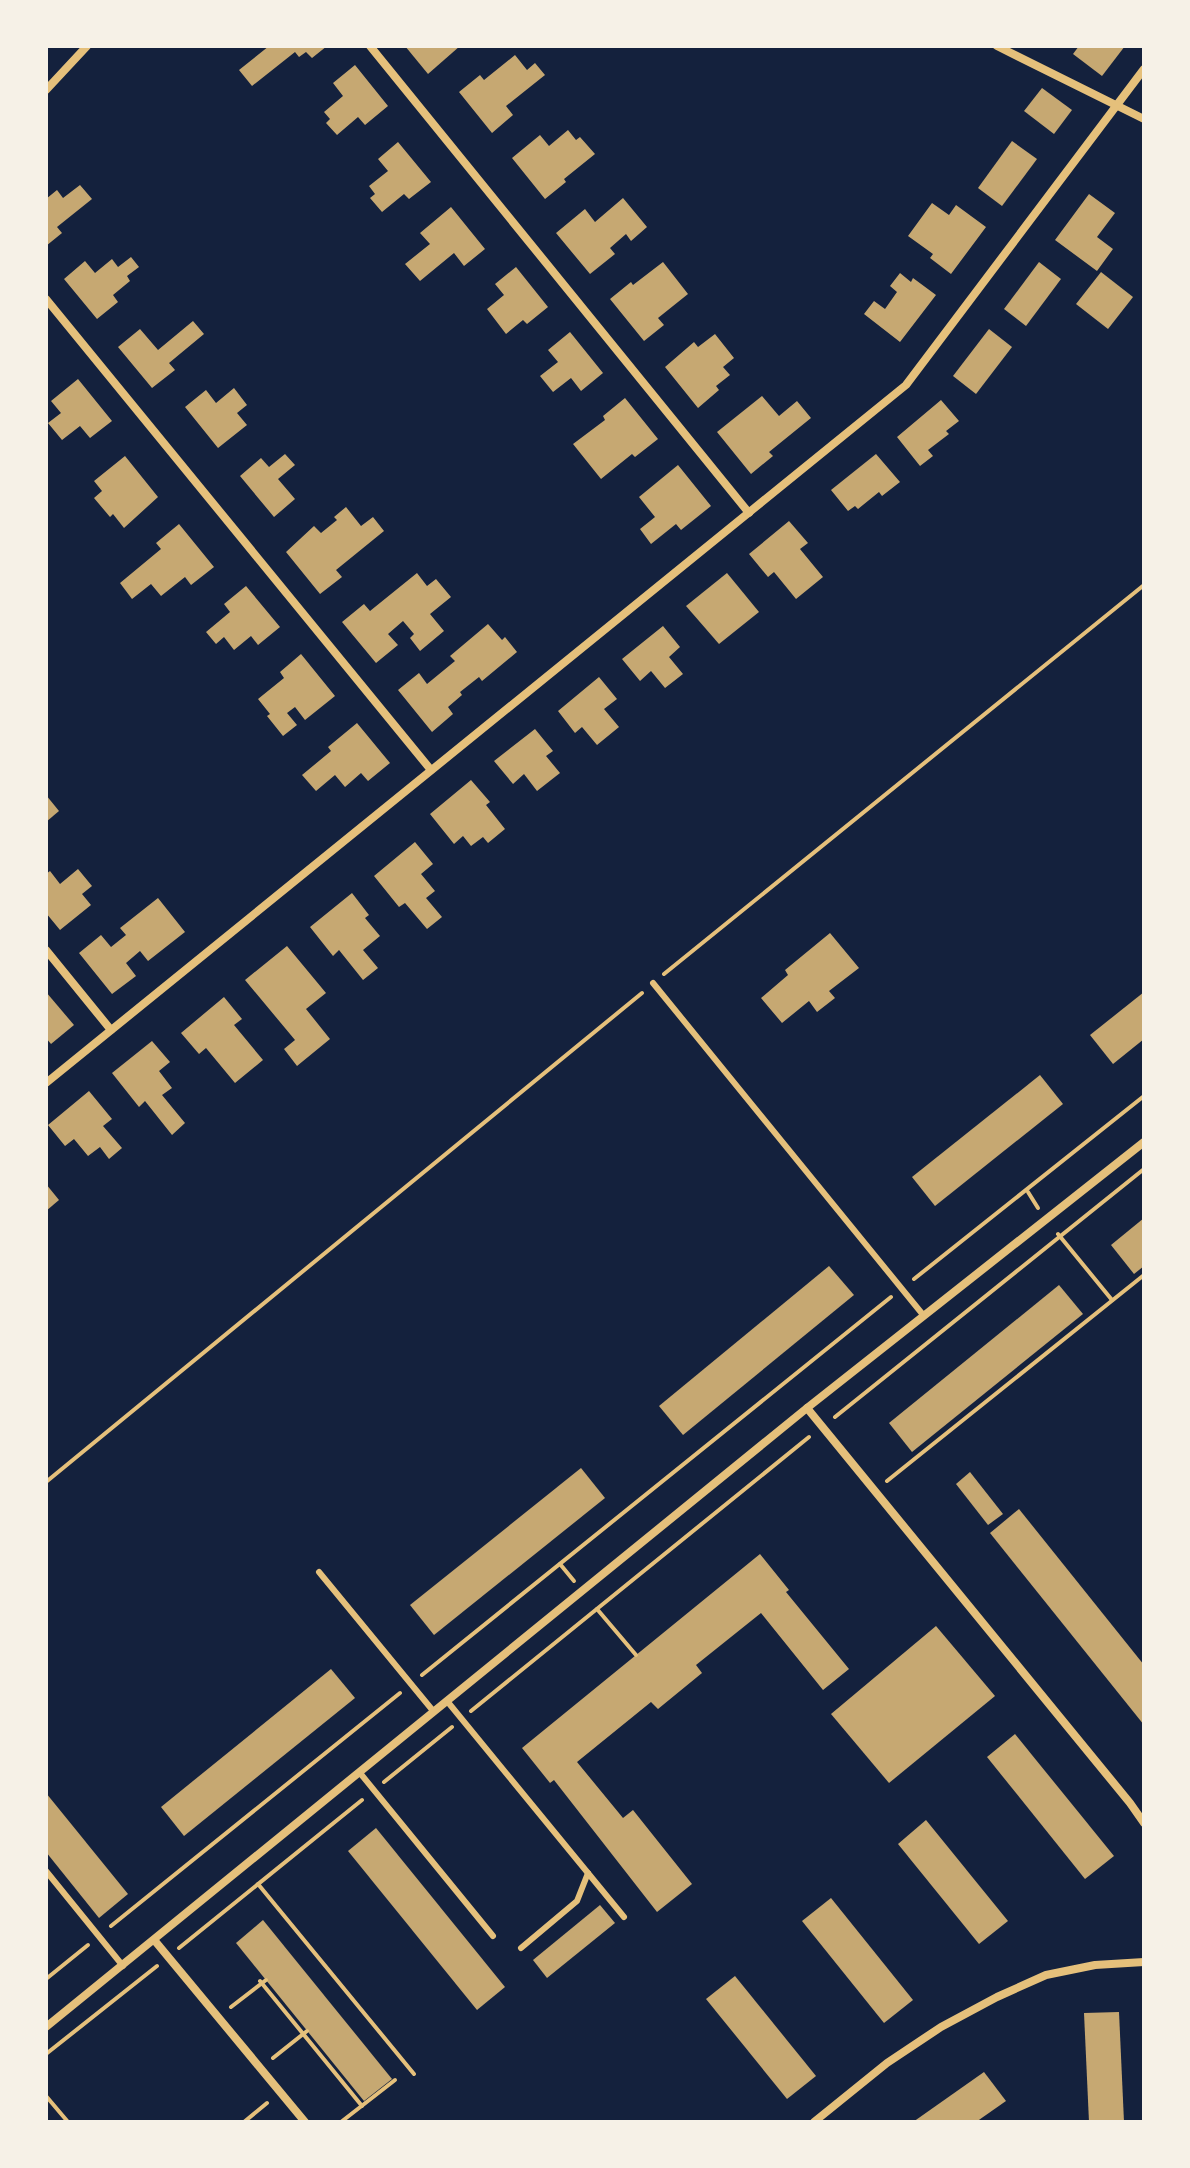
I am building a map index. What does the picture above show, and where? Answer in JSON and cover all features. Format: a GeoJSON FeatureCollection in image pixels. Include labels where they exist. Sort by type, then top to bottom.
{"type":"FeatureCollection","features":[{"type":"Feature","properties":{"kind":"street"},"geometry":{"type":"LineString","coordinates":[[46,90],[87,46]]}},
{"type":"Feature","properties":{"kind":"street"},"geometry":{"type":"LineString","coordinates":[[370,46],[749,513]]}},
{"type":"Feature","properties":{"kind":"street"},"geometry":{"type":"LineString","coordinates":[[997,46],[1144,119]]}},
{"type":"Feature","properties":{"kind":"street"},"geometry":{"type":"LineString","coordinates":[[46,1083],[906,385],[1144,69]]}},
{"type":"Feature","properties":{"kind":"street"},"geometry":{"type":"LineString","coordinates":[[46,299],[431,770]]}},
{"type":"Feature","properties":{"kind":"street"},"geometry":{"type":"LineString","coordinates":[[46,950],[111,1030]]}},
{"type":"Feature","properties":{"kind":"street"},"geometry":{"type":"LineString","coordinates":[[46,2027],[807,1408],[1144,1142]]}},
{"type":"Feature","properties":{"kind":"street"},"geometry":{"type":"LineString","coordinates":[[807,1408],[1144,1823]]}},
{"type":"Feature","properties":{"kind":"street"},"geometry":{"type":"LineString","coordinates":[[155,1941],[305,2122]]}},
{"type":"Feature","properties":{"kind":"street"},"geometry":{"type":"LineString","coordinates":[[814,2122],[887,2063],[941,2027],[997,1997],[1046,1975],[1095,1965],[1144,1962]]}},
{"type":"Feature","properties":{"kind":"lane"},"geometry":{"type":"LineString","coordinates":[[653,983],[924,1316]]}},
{"type":"Feature","properties":{"kind":"lane"},"geometry":{"type":"LineString","coordinates":[[319,1572],[434,1712]]}},
{"type":"Feature","properties":{"kind":"lane"},"geometry":{"type":"LineString","coordinates":[[447,1701],[624,1917]]}},
{"type":"Feature","properties":{"kind":"lane"},"geometry":{"type":"LineString","coordinates":[[360,1773],[493,1936]]}},
{"type":"Feature","properties":{"kind":"lane"},"geometry":{"type":"LineString","coordinates":[[46,1871],[123,1966]]}},
{"type":"Feature","properties":{"kind":"lane"},"geometry":{"type":"LineString","coordinates":[[521,1948],[577,1901],[588,1873]]}},
{"type":"Feature","properties":{"kind":"path"},"geometry":{"type":"LineString","coordinates":[[46,1482],[653,983],[1144,585]]}},
{"type":"Feature","properties":{"kind":"path"},"geometry":{"type":"LineString","coordinates":[[46,1979],[1144,1096]]}},
{"type":"Feature","properties":{"kind":"path"},"geometry":{"type":"LineString","coordinates":[[46,2054],[1144,1169]]}},
{"type":"Feature","properties":{"kind":"path"},"geometry":{"type":"LineString","coordinates":[[1027,1191],[1112,1300]]}},
{"type":"Feature","properties":{"kind":"path"},"geometry":{"type":"LineString","coordinates":[[875,1491],[1144,1275]]}},
{"type":"Feature","properties":{"kind":"path"},"geometry":{"type":"LineString","coordinates":[[560,1564],[636,1655]]}},
{"type":"Feature","properties":{"kind":"path"},"geometry":{"type":"LineString","coordinates":[[258,1884],[414,2074]]}},
{"type":"Feature","properties":{"kind":"path"},"geometry":{"type":"LineString","coordinates":[[219,2018],[263,1981],[362,2106]]}},
{"type":"Feature","properties":{"kind":"path"},"geometry":{"type":"LineString","coordinates":[[261,2069],[305,2032]]}},
{"type":"Feature","properties":{"kind":"path"},"geometry":{"type":"LineString","coordinates":[[341,2122],[395,2080]]}},
{"type":"Feature","properties":{"kind":"path"},"geometry":{"type":"LineString","coordinates":[[46,2096],[68,2122]]}},
{"type":"Feature","properties":{"kind":"path"},"geometry":{"type":"LineString","coordinates":[[244,2122],[269,2101]]}},
{"type":"Feature","properties":{"kind":"building"},"geometry":{"type":"Polygon","coordinates":[[[269,46],[327,46],[312,58],[306,52],[299,57],[295,52],[252,86],[239,70],[269,46]]]}},
{"type":"Feature","properties":{"kind":"building"},"geometry":{"type":"Polygon","coordinates":[[[405,46],[460,46],[428,74],[405,46]]]}},
{"type":"Feature","properties":{"kind":"building"},"geometry":{"type":"Polygon","coordinates":[[[1079,46],[1125,46],[1102,76],[1073,54],[1079,46]]]}},
{"type":"Feature","properties":{"kind":"building"},"geometry":{"type":"Polygon","coordinates":[[[515,55],[527,70],[535,63],[545,75],[506,106],[513,115],[492,133],[459,92],[480,75],[484,80],[515,55]]]}},
{"type":"Feature","properties":{"kind":"building"},"geometry":{"type":"Polygon","coordinates":[[[355,65],[388,106],[365,125],[358,117],[337,135],[326,123],[330,119],[324,112],[343,96],[333,83],[355,65]]]}},
{"type":"Feature","properties":{"kind":"building"},"geometry":{"type":"Polygon","coordinates":[[[1042,88],[1072,110],[1054,134],[1024,111],[1042,88]]]}},
{"type":"Feature","properties":{"kind":"building"},"geometry":{"type":"Polygon","coordinates":[[[568,130],[576,140],[580,137],[595,154],[545,199],[512,158],[540,135],[549,146],[568,130]]]}},
{"type":"Feature","properties":{"kind":"building"},"geometry":{"type":"Polygon","coordinates":[[[1012,141],[1037,159],[1002,206],[978,188],[1012,141]]]}},
{"type":"Feature","properties":{"kind":"building"},"geometry":{"type":"Polygon","coordinates":[[[398,142],[431,182],[409,199],[404,194],[382,212],[370,198],[375,194],[369,186],[388,171],[378,159],[398,142]]]}},
{"type":"Feature","properties":{"kind":"building"},"geometry":{"type":"Polygon","coordinates":[[[80,185],[92,199],[57,227],[62,233],[46,246],[46,199],[57,190],[63,198],[80,185]]]}},
{"type":"Feature","properties":{"kind":"building"},"geometry":{"type":"Polygon","coordinates":[[[1089,194],[1115,213],[1097,237],[1113,249],[1097,271],[1055,240],[1089,194]]]}},
{"type":"Feature","properties":{"kind":"building"},"geometry":{"type":"Polygon","coordinates":[[[623,198],[647,227],[631,241],[626,234],[610,248],[615,254],[590,274],[556,233],[585,209],[595,222],[623,198]]]}},
{"type":"Feature","properties":{"kind":"building"},"geometry":{"type":"Polygon","coordinates":[[[932,203],[949,215],[956,205],[986,227],[951,274],[930,258],[933,254],[908,236],[932,203]]]}},
{"type":"Feature","properties":{"kind":"building"},"geometry":{"type":"Polygon","coordinates":[[[451,207],[485,249],[464,266],[454,253],[420,281],[405,264],[430,244],[420,233],[451,207]]]}},
{"type":"Feature","properties":{"kind":"building"},"geometry":{"type":"Polygon","coordinates":[[[131,257],[139,267],[127,276],[130,281],[113,295],[118,302],[97,319],[64,279],[85,261],[95,273],[112,259],[118,267],[131,257]]]}},
{"type":"Feature","properties":{"kind":"building"},"geometry":{"type":"Polygon","coordinates":[[[663,262],[688,294],[658,318],[664,325],[644,341],[610,299],[663,262]]]}},
{"type":"Feature","properties":{"kind":"building"},"geometry":{"type":"Polygon","coordinates":[[[1039,262],[1061,279],[1026,326],[1004,309],[1039,262]]]}},
{"type":"Feature","properties":{"kind":"building"},"geometry":{"type":"Polygon","coordinates":[[[516,267],[548,307],[527,324],[523,320],[506,334],[487,309],[504,295],[495,284],[516,267]]]}},
{"type":"Feature","properties":{"kind":"building"},"geometry":{"type":"Polygon","coordinates":[[[1101,272],[1133,297],[1108,329],[1076,304],[1101,272]]]}},
{"type":"Feature","properties":{"kind":"building"},"geometry":{"type":"Polygon","coordinates":[[[900,273],[911,282],[913,278],[936,295],[900,342],[864,314],[874,301],[885,309],[897,292],[890,286],[900,273]]]}},
{"type":"Feature","properties":{"kind":"building"},"geometry":{"type":"Polygon","coordinates":[[[193,321],[204,334],[169,363],[175,370],[152,388],[118,347],[140,329],[158,350],[193,321]]]}},
{"type":"Feature","properties":{"kind":"building"},"geometry":{"type":"Polygon","coordinates":[[[989,329],[1012,347],[976,394],[953,376],[989,329]]]}},
{"type":"Feature","properties":{"kind":"building"},"geometry":{"type":"Polygon","coordinates":[[[570,332],[603,373],[581,391],[571,378],[553,392],[540,376],[558,362],[548,350],[570,332]]]}},
{"type":"Feature","properties":{"kind":"building"},"geometry":{"type":"Polygon","coordinates":[[[715,334],[734,358],[723,367],[730,375],[716,386],[719,390],[698,408],[665,367],[694,342],[698,347],[715,334]]]}},
{"type":"Feature","properties":{"kind":"building"},"geometry":{"type":"Polygon","coordinates":[[[78,379],[112,421],[90,438],[80,426],[62,440],[48,423],[61,413],[51,401],[78,379]]]}},
{"type":"Feature","properties":{"kind":"building"},"geometry":{"type":"Polygon","coordinates":[[[234,388],[247,405],[237,413],[247,425],[218,448],[185,407],[206,390],[216,403],[234,388]]]}},
{"type":"Feature","properties":{"kind":"building"},"geometry":{"type":"Polygon","coordinates":[[[762,396],[779,416],[797,401],[811,418],[769,452],[773,456],[751,474],[717,432],[762,396]]]}},
{"type":"Feature","properties":{"kind":"building"},"geometry":{"type":"Polygon","coordinates":[[[625,398],[658,439],[635,457],[632,454],[601,479],[573,444],[605,420],[603,416],[625,398]]]}},
{"type":"Feature","properties":{"kind":"building"},"geometry":{"type":"Polygon","coordinates":[[[941,400],[959,421],[946,431],[949,434],[928,450],[933,456],[920,466],[897,437],[941,400]]]}},
{"type":"Feature","properties":{"kind":"building"},"geometry":{"type":"Polygon","coordinates":[[[285,454],[295,465],[278,479],[295,499],[274,517],[240,476],[261,458],[269,467],[285,454]]]}},
{"type":"Feature","properties":{"kind":"building"},"geometry":{"type":"Polygon","coordinates":[[[876,454],[900,482],[882,496],[879,492],[858,509],[855,506],[848,511],[831,490],[876,454]]]}},
{"type":"Feature","properties":{"kind":"building"},"geometry":{"type":"Polygon","coordinates":[[[125,456],[158,497],[124,528],[94,498],[102,491],[94,481],[125,456]]]}},
{"type":"Feature","properties":{"kind":"building"},"geometry":{"type":"Polygon","coordinates":[[[678,465],[711,506],[681,530],[676,524],[651,544],[640,529],[655,517],[639,497],[678,465]]]}},
{"type":"Feature","properties":{"kind":"building"},"geometry":{"type":"Polygon","coordinates":[[[346,507],[361,526],[373,517],[384,531],[336,570],[342,577],[320,594],[286,552],[314,526],[321,533],[337,520],[334,517],[346,507]]]}},
{"type":"Feature","properties":{"kind":"building"},"geometry":{"type":"Polygon","coordinates":[[[789,521],[808,543],[800,549],[823,577],[796,599],[774,572],[768,577],[749,554],[789,521]]]}},
{"type":"Feature","properties":{"kind":"building"},"geometry":{"type":"Polygon","coordinates":[[[179,524],[214,567],[191,585],[185,577],[161,596],[151,584],[132,599],[120,583],[161,549],[156,543],[179,524]]]}},
{"type":"Feature","properties":{"kind":"building"},"geometry":{"type":"Polygon","coordinates":[[[417,573],[427,586],[436,579],[451,597],[430,614],[444,631],[420,651],[410,638],[414,634],[403,621],[388,634],[398,645],[376,663],[342,622],[364,604],[370,611],[417,573]]]}},
{"type":"Feature","properties":{"kind":"building"},"geometry":{"type":"Polygon","coordinates":[[[727,573],[759,612],[719,644],[686,606],[727,573]]]}},
{"type":"Feature","properties":{"kind":"building"},"geometry":{"type":"Polygon","coordinates":[[[246,586],[280,627],[258,645],[251,636],[234,650],[224,637],[216,644],[206,632],[230,612],[224,604],[246,586]]]}},
{"type":"Feature","properties":{"kind":"building"},"geometry":{"type":"Polygon","coordinates":[[[488,624],[502,640],[505,637],[517,652],[482,681],[479,677],[460,692],[462,695],[448,707],[453,714],[432,732],[398,690],[419,673],[427,684],[455,661],[450,656],[488,624]]]}},
{"type":"Feature","properties":{"kind":"building"},"geometry":{"type":"Polygon","coordinates":[[[663,626],[680,647],[669,657],[683,674],[665,688],[651,671],[640,681],[622,659],[663,626]]]}},
{"type":"Feature","properties":{"kind":"building"},"geometry":{"type":"Polygon","coordinates":[[[301,654],[335,696],[305,720],[295,707],[287,713],[297,725],[283,736],[258,699],[284,678],[280,672],[301,654]]]}},
{"type":"Feature","properties":{"kind":"building"},"geometry":{"type":"Polygon","coordinates":[[[599,677],[617,699],[604,709],[619,727],[597,745],[582,727],[575,733],[558,711],[599,677]]]}},
{"type":"Feature","properties":{"kind":"building"},"geometry":{"type":"Polygon","coordinates":[[[357,723],[390,763],[368,781],[361,773],[345,787],[335,775],[316,791],[302,775],[331,751],[328,747],[357,723]]]}},
{"type":"Feature","properties":{"kind":"building"},"geometry":{"type":"Polygon","coordinates":[[[535,729],[553,751],[546,756],[560,773],[537,791],[524,774],[513,784],[494,761],[535,729]]]}},
{"type":"Feature","properties":{"kind":"building"},"geometry":{"type":"Polygon","coordinates":[[[471,780],[490,802],[486,805],[505,829],[488,843],[483,837],[471,846],[463,836],[454,844],[430,814],[471,780]]]}},
{"type":"Feature","properties":{"kind":"building"},"geometry":{"type":"Polygon","coordinates":[[[46,795],[59,811],[46,822],[46,795]]]}},
{"type":"Feature","properties":{"kind":"building"},"geometry":{"type":"Polygon","coordinates":[[[415,842],[433,864],[421,874],[435,891],[426,898],[442,917],[427,929],[405,903],[399,907],[374,876],[415,842]]]}},
{"type":"Feature","properties":{"kind":"building"},"geometry":{"type":"Polygon","coordinates":[[[78,869],[92,886],[82,894],[91,905],[60,930],[46,913],[46,874],[50,871],[60,884],[78,869]]]}},
{"type":"Feature","properties":{"kind":"building"},"geometry":{"type":"Polygon","coordinates":[[[352,893],[369,915],[365,918],[380,936],[363,950],[378,968],[363,980],[339,950],[333,956],[310,927],[352,893]]]}},
{"type":"Feature","properties":{"kind":"building"},"geometry":{"type":"Polygon","coordinates":[[[158,898],[185,932],[148,961],[140,951],[126,963],[136,976],[112,994],[79,953],[101,935],[111,947],[126,935],[120,928],[158,898]]]}},
{"type":"Feature","properties":{"kind":"building"},"geometry":{"type":"Polygon","coordinates":[[[830,933],[859,968],[829,991],[835,998],[817,1012],[809,1001],[782,1023],[761,998],[788,975],[785,970],[830,933]]]}},
{"type":"Feature","properties":{"kind":"building"},"geometry":{"type":"Polygon","coordinates":[[[287,946],[326,993],[306,1009],[330,1039],[297,1066],[284,1049],[295,1040],[245,980],[287,946]]]}},
{"type":"Feature","properties":{"kind":"building"},"geometry":{"type":"Polygon","coordinates":[[[46,992],[74,1025],[51,1044],[46,1038],[46,992]]]}},
{"type":"Feature","properties":{"kind":"building"},"geometry":{"type":"Polygon","coordinates":[[[1144,992],[1144,1039],[1113,1064],[1090,1035],[1144,992]]]}},
{"type":"Feature","properties":{"kind":"building"},"geometry":{"type":"Polygon","coordinates":[[[224,997],[242,1019],[234,1025],[263,1060],[235,1083],[206,1048],[199,1054],[181,1033],[224,997]]]}},
{"type":"Feature","properties":{"kind":"building"},"geometry":{"type":"Polygon","coordinates":[[[152,1041],[170,1062],[159,1071],[172,1088],[162,1095],[185,1123],[172,1135],[145,1101],[139,1107],[112,1073],[152,1041]]]}},
{"type":"Feature","properties":{"kind":"building"},"geometry":{"type":"Polygon","coordinates":[[[1040,1075],[1063,1104],[935,1206],[912,1177],[1040,1075]]]}},
{"type":"Feature","properties":{"kind":"building"},"geometry":{"type":"Polygon","coordinates":[[[89,1091],[112,1119],[103,1126],[122,1148],[109,1159],[100,1147],[88,1156],[74,1139],[65,1146],[48,1125],[89,1091]]]}},
{"type":"Feature","properties":{"kind":"building"},"geometry":{"type":"Polygon","coordinates":[[[46,1184],[59,1200],[46,1211],[46,1184]]]}},
{"type":"Feature","properties":{"kind":"building"},"geometry":{"type":"Polygon","coordinates":[[[1144,1218],[1144,1266],[1134,1274],[1111,1245],[1144,1218]]]}},
{"type":"Feature","properties":{"kind":"building"},"geometry":{"type":"Polygon","coordinates":[[[829,1266],[854,1295],[683,1435],[659,1406],[829,1266]]]}},
{"type":"Feature","properties":{"kind":"building"},"geometry":{"type":"Polygon","coordinates":[[[1059,1285],[1083,1314],[912,1452],[889,1423],[1059,1285]]]}},
{"type":"Feature","properties":{"kind":"building"},"geometry":{"type":"Polygon","coordinates":[[[581,1468],[605,1498],[434,1635],[410,1605],[581,1468]]]}},
{"type":"Feature","properties":{"kind":"building"},"geometry":{"type":"Polygon","coordinates":[[[970,1472],[1003,1514],[988,1525],[956,1484],[970,1472]]]}},
{"type":"Feature","properties":{"kind":"building"},"geometry":{"type":"Polygon","coordinates":[[[1019,1509],[1144,1665],[1144,1725],[990,1533],[1019,1509]]]}},
{"type":"Feature","properties":{"kind":"building"},"geometry":{"type":"Polygon","coordinates":[[[760,1554],[789,1590],[786,1592],[849,1669],[823,1690],[761,1613],[696,1665],[702,1673],[658,1709],[651,1702],[577,1762],[623,1818],[633,1810],[692,1884],[657,1912],[554,1780],[550,1783],[522,1748],[760,1554]]]}},
{"type":"Feature","properties":{"kind":"building"},"geometry":{"type":"Polygon","coordinates":[[[936,1626],[995,1696],[889,1783],[831,1714],[936,1626]]]}},
{"type":"Feature","properties":{"kind":"building"},"geometry":{"type":"Polygon","coordinates":[[[331,1669],[355,1698],[184,1836],[161,1807],[331,1669]]]}},
{"type":"Feature","properties":{"kind":"building"},"geometry":{"type":"Polygon","coordinates":[[[1015,1734],[1114,1856],[1085,1879],[987,1757],[1015,1734]]]}},
{"type":"Feature","properties":{"kind":"building"},"geometry":{"type":"Polygon","coordinates":[[[46,1793],[128,1894],[99,1918],[46,1852],[46,1793]]]}},
{"type":"Feature","properties":{"kind":"building"},"geometry":{"type":"Polygon","coordinates":[[[926,1820],[1008,1921],[979,1944],[898,1844],[926,1820]]]}},
{"type":"Feature","properties":{"kind":"building"},"geometry":{"type":"Polygon","coordinates":[[[376,1828],[505,1987],[477,2010],[348,1851],[376,1828]]]}},
{"type":"Feature","properties":{"kind":"building"},"geometry":{"type":"Polygon","coordinates":[[[831,1898],[913,2000],[884,2023],[802,1921],[831,1898]]]}},
{"type":"Feature","properties":{"kind":"building"},"geometry":{"type":"Polygon","coordinates":[[[600,1905],[615,1923],[547,1978],[533,1960],[600,1905]]]}},
{"type":"Feature","properties":{"kind":"building"},"geometry":{"type":"Polygon","coordinates":[[[263,1920],[392,2079],[364,2101],[236,1943],[263,1920]]]}},
{"type":"Feature","properties":{"kind":"building"},"geometry":{"type":"Polygon","coordinates":[[[735,1976],[816,2076],[787,2099],[706,1999],[735,1976]]]}},
{"type":"Feature","properties":{"kind":"building"},"geometry":{"type":"Polygon","coordinates":[[[1119,2012],[1124,2122],[1089,2122],[1084,2013],[1119,2012]]]}},
{"type":"Feature","properties":{"kind":"building"},"geometry":{"type":"Polygon","coordinates":[[[984,2072],[1006,2101],[976,2122],[913,2122],[984,2072]]]}}]}
